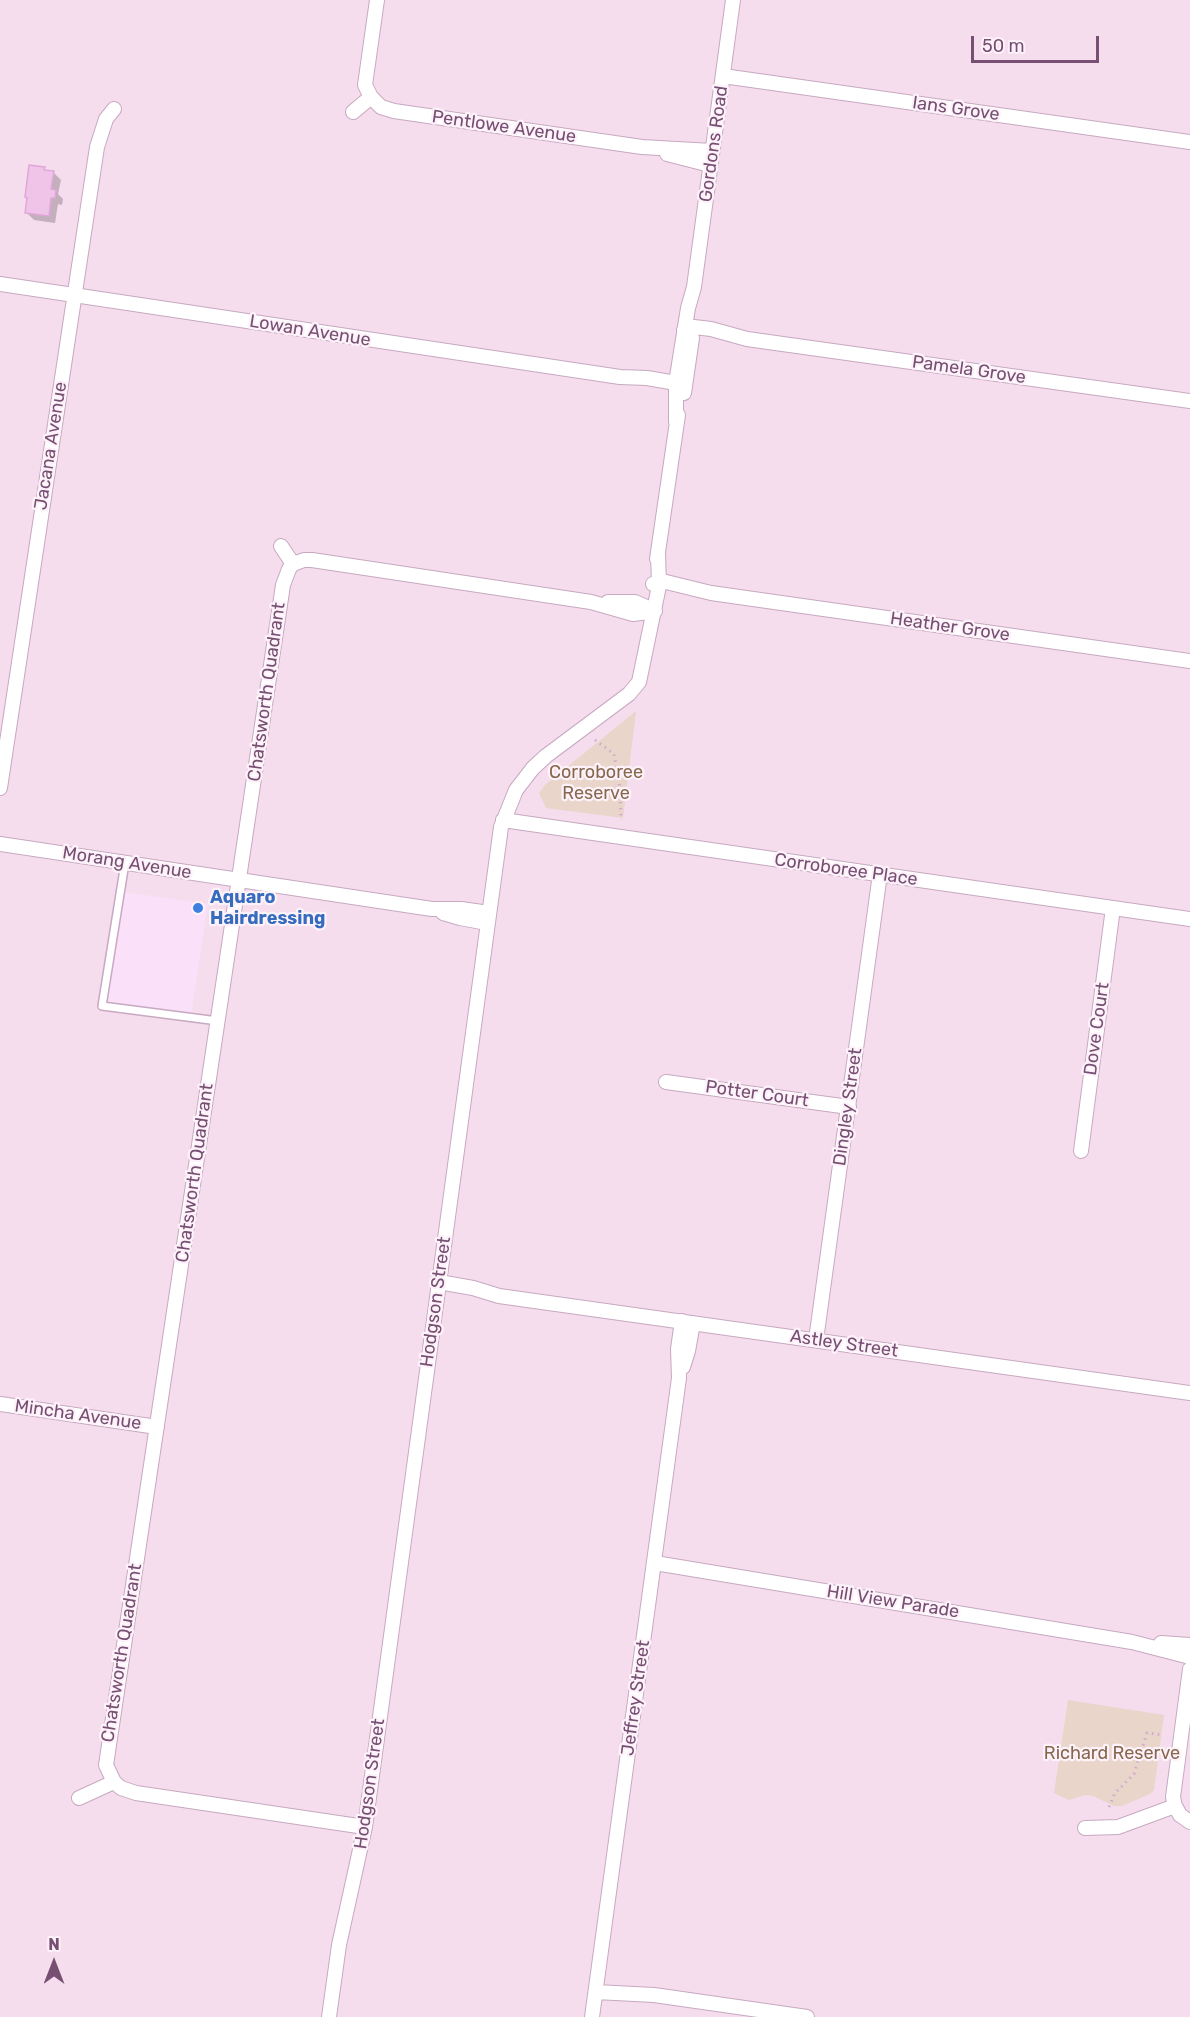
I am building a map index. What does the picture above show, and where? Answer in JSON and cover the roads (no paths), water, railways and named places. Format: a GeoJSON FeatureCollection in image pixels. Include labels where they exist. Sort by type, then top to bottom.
{"type":"FeatureCollection","features":[{"type":"Feature","properties":{"kind":"street"},"geometry":{"type":"LineString","coordinates":[[353,112],[371,97],[365,85],[365,77],[376,0]]}},
{"type":"Feature","properties":{"kind":"street","name":"Gordons Road"},"geometry":{"type":"LineString","coordinates":[[656,585],[658,552],[679,386],[690,330],[688,308],[694,287],[733,0]]}},
{"type":"Feature","properties":{"kind":"street","name":"Ians Grove"},"geometry":{"type":"LineString","coordinates":[[723,76],[1190,142]]}},
{"type":"Feature","properties":{"kind":"street","name":"Pentlowe Avenue"},"geometry":{"type":"LineString","coordinates":[[371,97],[381,107],[394,111],[711,158]]}},
{"type":"Feature","properties":{"kind":"street","name":"Jacana Avenue"},"geometry":{"type":"LineString","coordinates":[[0,788],[97,147],[106,119],[114,109]]}},
{"type":"Feature","properties":{"kind":"street","name":"Lowan Avenue"},"geometry":{"type":"LineString","coordinates":[[0,284],[620,377],[647,378],[679,386]]}},
{"type":"Feature","properties":{"kind":"street","name":"Pamela Grove"},"geometry":{"type":"LineString","coordinates":[[690,330],[711,329],[747,339],[1190,401]]}},
{"type":"Feature","properties":{"kind":"street"},"geometry":{"type":"LineString","coordinates":[[281,546],[293,564],[312,560],[591,602],[633,614],[649,610]]}},
{"type":"Feature","properties":{"kind":"street","name":"Chatsworth Quadrant"},"geometry":{"type":"LineString","coordinates":[[114,1782],[108,1771],[106,1758],[283,585],[288,569],[293,564]]}},
{"type":"Feature","properties":{"kind":"street","name":"Heather Grove"},"geometry":{"type":"LineString","coordinates":[[656,585],[675,583],[711,593],[1190,661]]}},
{"type":"Feature","properties":{"kind":"street","name":"Hodgson Street"},"geometry":{"type":"LineString","coordinates":[[329,2017],[339,1945],[365,1827],[503,820],[516,790],[533,768],[635,688],[642,675],[649,610],[656,585]]}},
{"type":"Feature","properties":{"kind":"street","name":"Corroboree Place"},"geometry":{"type":"LineString","coordinates":[[503,820],[1190,918]]}},
{"type":"Feature","properties":{"kind":"street","name":"Morang Avenue"},"geometry":{"type":"LineString","coordinates":[[0,844],[432,909],[459,918],[488,918]]}},
{"type":"Feature","properties":{"kind":"street","name":"Dingley Street"},"geometry":{"type":"LineString","coordinates":[[816,1340],[880,874]]}},
{"type":"Feature","properties":{"kind":"street","name":"Dove Court"},"geometry":{"type":"LineString","coordinates":[[1081,1151],[1113,908]]}},
{"type":"Feature","properties":{"kind":"street","name":"Potter Court"},"geometry":{"type":"LineString","coordinates":[[666,1082],[849,1107]]}},
{"type":"Feature","properties":{"kind":"street","name":"Astley Street"},"geometry":{"type":"LineString","coordinates":[[438,1287],[472,1296],[499,1296],[1190,1393]]}},
{"type":"Feature","properties":{"kind":"street","name":"Jeffrey Street"},"geometry":{"type":"LineString","coordinates":[[592,2017],[679,1378],[688,1351],[687,1322]]}},
{"type":"Feature","properties":{"kind":"street","name":"Mincha Avenue"},"geometry":{"type":"LineString","coordinates":[[0,1404],[157,1427]]}},
{"type":"Feature","properties":{"kind":"street","name":"Hill View Parade"},"geometry":{"type":"LineString","coordinates":[[655,1563],[1132,1642],[1190,1657]]}},
{"type":"Feature","properties":{"kind":"street","name":"Hill View Parade"},"geometry":{"type":"LineString","coordinates":[[1132,1642],[1190,1645]]}},
{"type":"Feature","properties":{"kind":"street"},"geometry":{"type":"LineString","coordinates":[[1190,1669],[1173,1797],[1180,1815],[1190,1822]]}},
{"type":"Feature","properties":{"kind":"street"},"geometry":{"type":"LineString","coordinates":[[79,1798],[114,1782],[121,1788],[136,1793],[365,1827]]}},
{"type":"Feature","properties":{"kind":"street"},"geometry":{"type":"LineString","coordinates":[[1085,1828],[1118,1827],[1175,1806]]}},
{"type":"Feature","properties":{"kind":"street"},"geometry":{"type":"LineString","coordinates":[[597,1986],[807,2017]]}},
{"type":"Feature","properties":{"kind":"lane"},"geometry":{"type":"LineString","coordinates":[[124,863],[102,1006],[218,1022]]}},
{"type":"Feature","properties":{"kind":"place","name":"Aquaro Hairdressing"},"geometry":{"type":"Point","coordinates":[198,908]}},
{"type":"Feature","properties":{"kind":"park label","name":"Corroboree Reserve"},"geometry":{"type":"Point","coordinates":[596,783]}},
{"type":"Feature","properties":{"kind":"park label","name":"Richard Reserve"},"geometry":{"type":"Point","coordinates":[1112,1754]}}]}
